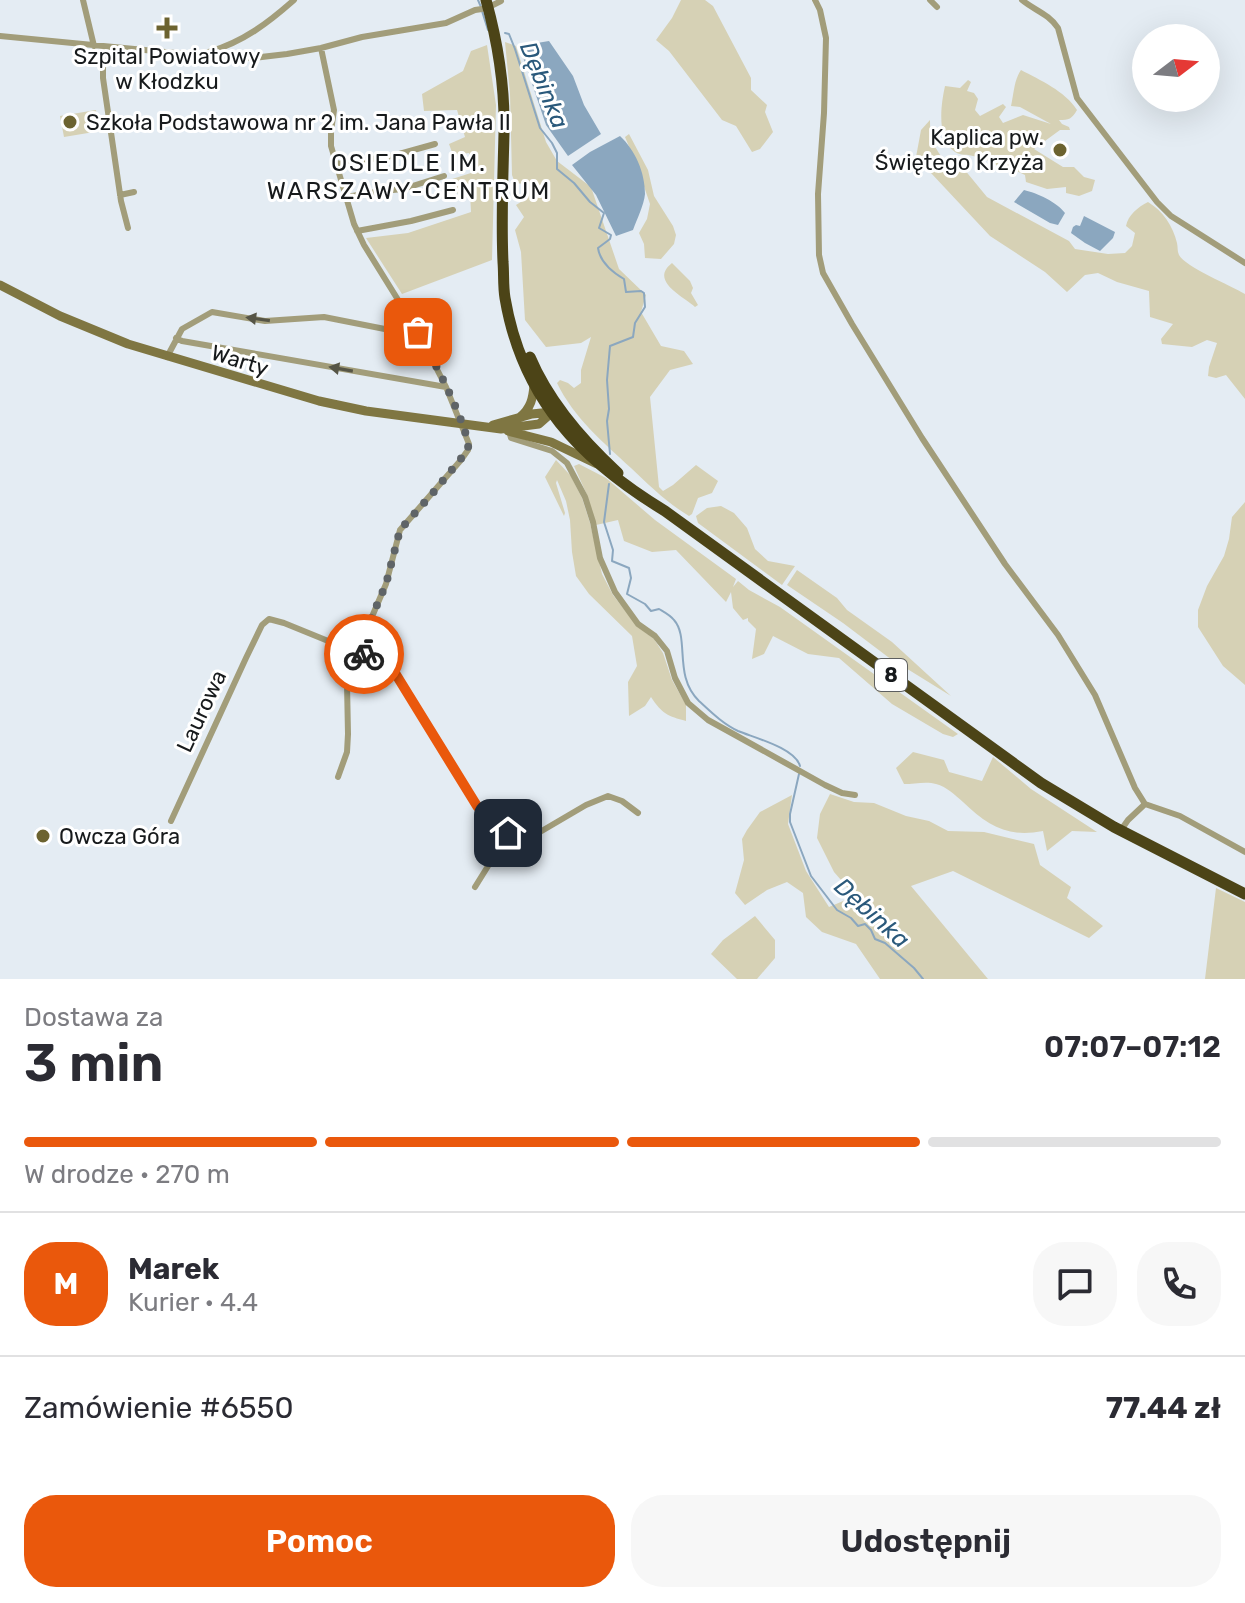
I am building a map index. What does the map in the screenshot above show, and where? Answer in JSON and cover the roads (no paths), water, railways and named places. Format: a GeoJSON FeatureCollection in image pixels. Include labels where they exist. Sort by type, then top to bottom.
{"type":"FeatureCollection","features":[{"type":"Feature","properties":{"kind":"highway","name":"8"},"geometry":{"type":"LineString","coordinates":[[487,5],[498,53],[503,103],[501,221],[504,266],[516,341],[534,385],[615,475]]}},
{"type":"Feature","properties":{"kind":"highway","name":"8"},"geometry":{"type":"LineString","coordinates":[[508,297],[531,359],[555,410],[573,439],[597,464],[1031,776],[1075,805],[1245,894]]}},
{"type":"Feature","properties":{"kind":"main road","name":"Warty"},"geometry":{"type":"LineString","coordinates":[[0,285],[76,323],[128,344],[332,404],[505,430],[539,424],[555,410]]}},
{"type":"Feature","properties":{"kind":"main road"},"geometry":{"type":"LineString","coordinates":[[520,417],[531,403],[534,385]]}},
{"type":"Feature","properties":{"kind":"main road","name":"Warty"},"geometry":{"type":"LineString","coordinates":[[483,426],[555,410]]}},
{"type":"Feature","properties":{"kind":"main road"},"geometry":{"type":"LineString","coordinates":[[505,430],[551,442],[597,464]]}},
{"type":"Feature","properties":{"kind":"street"},"geometry":{"type":"LineString","coordinates":[[83,0],[94,46]]}},
{"type":"Feature","properties":{"kind":"street"},"geometry":{"type":"LineString","coordinates":[[204,54],[230,45],[258,29],[294,0]]}},
{"type":"Feature","properties":{"kind":"street"},"geometry":{"type":"LineString","coordinates":[[0,36],[253,58],[446,23],[500,0]]}},
{"type":"Feature","properties":{"kind":"street"},"geometry":{"type":"LineString","coordinates":[[815,0],[826,38],[818,193],[819,255],[823,273],[922,438],[1005,564],[1058,635],[1095,695],[1135,788],[1145,804],[1180,816],[1245,852]]}},
{"type":"Feature","properties":{"kind":"street"},"geometry":{"type":"LineString","coordinates":[[930,0],[937,7]]}},
{"type":"Feature","properties":{"kind":"street"},"geometry":{"type":"LineString","coordinates":[[1022,0],[1052,18],[1058,28],[1077,98],[1157,202],[1171,216],[1245,263]]}},
{"type":"Feature","properties":{"kind":"street"},"geometry":{"type":"LineString","coordinates":[[230,45],[233,57]]}},
{"type":"Feature","properties":{"kind":"street"},"geometry":{"type":"LineString","coordinates":[[103,47],[103,78],[120,198],[128,228]]}},
{"type":"Feature","properties":{"kind":"street"},"geometry":{"type":"LineString","coordinates":[[321,48],[334,110],[331,146],[357,231],[418,332],[446,387],[469,444],[468,450],[400,530],[386,584],[350,668],[347,684],[347,752],[338,777]]}},
{"type":"Feature","properties":{"kind":"street"},"geometry":{"type":"LineString","coordinates":[[337,164],[392,156],[435,144]]}},
{"type":"Feature","properties":{"kind":"street"},"geometry":{"type":"LineString","coordinates":[[346,197],[403,189],[444,176]]}},
{"type":"Feature","properties":{"kind":"street"},"geometry":{"type":"LineString","coordinates":[[120,198],[134,192]]}},
{"type":"Feature","properties":{"kind":"street"},"geometry":{"type":"LineString","coordinates":[[357,231],[453,210]]}},
{"type":"Feature","properties":{"kind":"street"},"geometry":{"type":"LineString","coordinates":[[167,357],[176,338],[187,325],[212,312],[265,321],[324,317],[410,334],[418,332]]}},
{"type":"Feature","properties":{"kind":"street"},"geometry":{"type":"LineString","coordinates":[[176,338],[446,387]]}},
{"type":"Feature","properties":{"kind":"street"},"geometry":{"type":"LineString","coordinates":[[505,430],[511,438],[552,451],[567,463],[585,497],[600,558],[615,592],[638,624],[655,636],[667,651],[675,678],[688,703],[708,720],[825,785],[855,795]]}},
{"type":"Feature","properties":{"kind":"street","name":"Laurowa"},"geometry":{"type":"LineString","coordinates":[[171,821],[262,625],[269,619],[284,623],[357,651]]}},
{"type":"Feature","properties":{"kind":"street"},"geometry":{"type":"LineString","coordinates":[[357,651],[392,668],[477,806],[495,823],[520,839],[528,839],[586,805],[608,796],[622,801],[638,813]]}},
{"type":"Feature","properties":{"kind":"street"},"geometry":{"type":"LineString","coordinates":[[1121,830],[1145,804]]}},
{"type":"Feature","properties":{"kind":"street"},"geometry":{"type":"LineString","coordinates":[[475,887],[503,842],[495,823]]}},
{"type":"Feature","properties":{"kind":"water"},"geometry":{"type":"Polygon","coordinates":[[[549,41],[573,76],[584,105],[601,134],[568,156],[546,125],[523,57],[525,45],[549,41]]]}},
{"type":"Feature","properties":{"kind":"water"},"geometry":{"type":"Polygon","coordinates":[[[620,136],[638,162],[645,194],[633,230],[616,236],[596,195],[572,165],[620,136]]]}},
{"type":"Feature","properties":{"kind":"water"},"geometry":{"type":"Polygon","coordinates":[[[1024,190],[1046,198],[1065,213],[1058,225],[1014,202],[1024,190]]]}},
{"type":"Feature","properties":{"kind":"water"},"geometry":{"type":"Polygon","coordinates":[[[1084,216],[1115,232],[1100,251],[1071,233],[1073,227],[1080,226],[1084,216]]]}},
{"type":"Feature","properties":{"kind":"waterway","name":"Dębinka"},"geometry":{"type":"LineString","coordinates":[[478,0],[481,7]]}},
{"type":"Feature","properties":{"kind":"waterway","name":"Dębinka"},"geometry":{"type":"LineString","coordinates":[[482,11],[488,30]]}},
{"type":"Feature","properties":{"kind":"waterway","name":"Dębinka"},"geometry":{"type":"LineString","coordinates":[[505,33],[509,34],[515,49],[540,128],[557,153],[557,169],[604,213],[599,228],[611,235],[598,248],[601,258],[624,279],[626,292],[644,293],[645,307],[635,323],[633,337],[610,346],[607,380],[610,454]]}},
{"type":"Feature","properties":{"kind":"waterway","name":"Dębinka"},"geometry":{"type":"LineString","coordinates":[[609,484],[604,522],[613,550],[612,561],[629,568],[631,578],[627,594],[651,611],[659,609],[669,615],[679,628],[686,680],[691,691],[727,725],[783,749],[800,766]]}},
{"type":"Feature","properties":{"kind":"waterway","name":"Dębinka"},"geometry":{"type":"LineString","coordinates":[[799,774],[790,822],[811,876],[837,910],[858,926],[865,924],[875,939],[885,943],[923,979]]}},
{"type":"Feature","properties":{"kind":"place","name":"Szpital Powiatowy w Kłodzku"},"geometry":{"type":"Point","coordinates":[167,28]}},
{"type":"Feature","properties":{"kind":"place","name":"Szkoła Podstawowa nr 2 im. Jana Pawła II"},"geometry":{"type":"Point","coordinates":[70,122]}},
{"type":"Feature","properties":{"kind":"place","name":"Kaplica pw. Świętego Krzyża"},"geometry":{"type":"Point","coordinates":[1060,150]}},
{"type":"Feature","properties":{"kind":"place","name":"Owcza Góra"},"geometry":{"type":"Point","coordinates":[43,836]}},
{"type":"Feature","properties":{"kind":"district","name":"OSIEDLE IM. WARSZAWY-CENTRUM"},"geometry":{"type":"Point","coordinates":[409,177]}}]}
